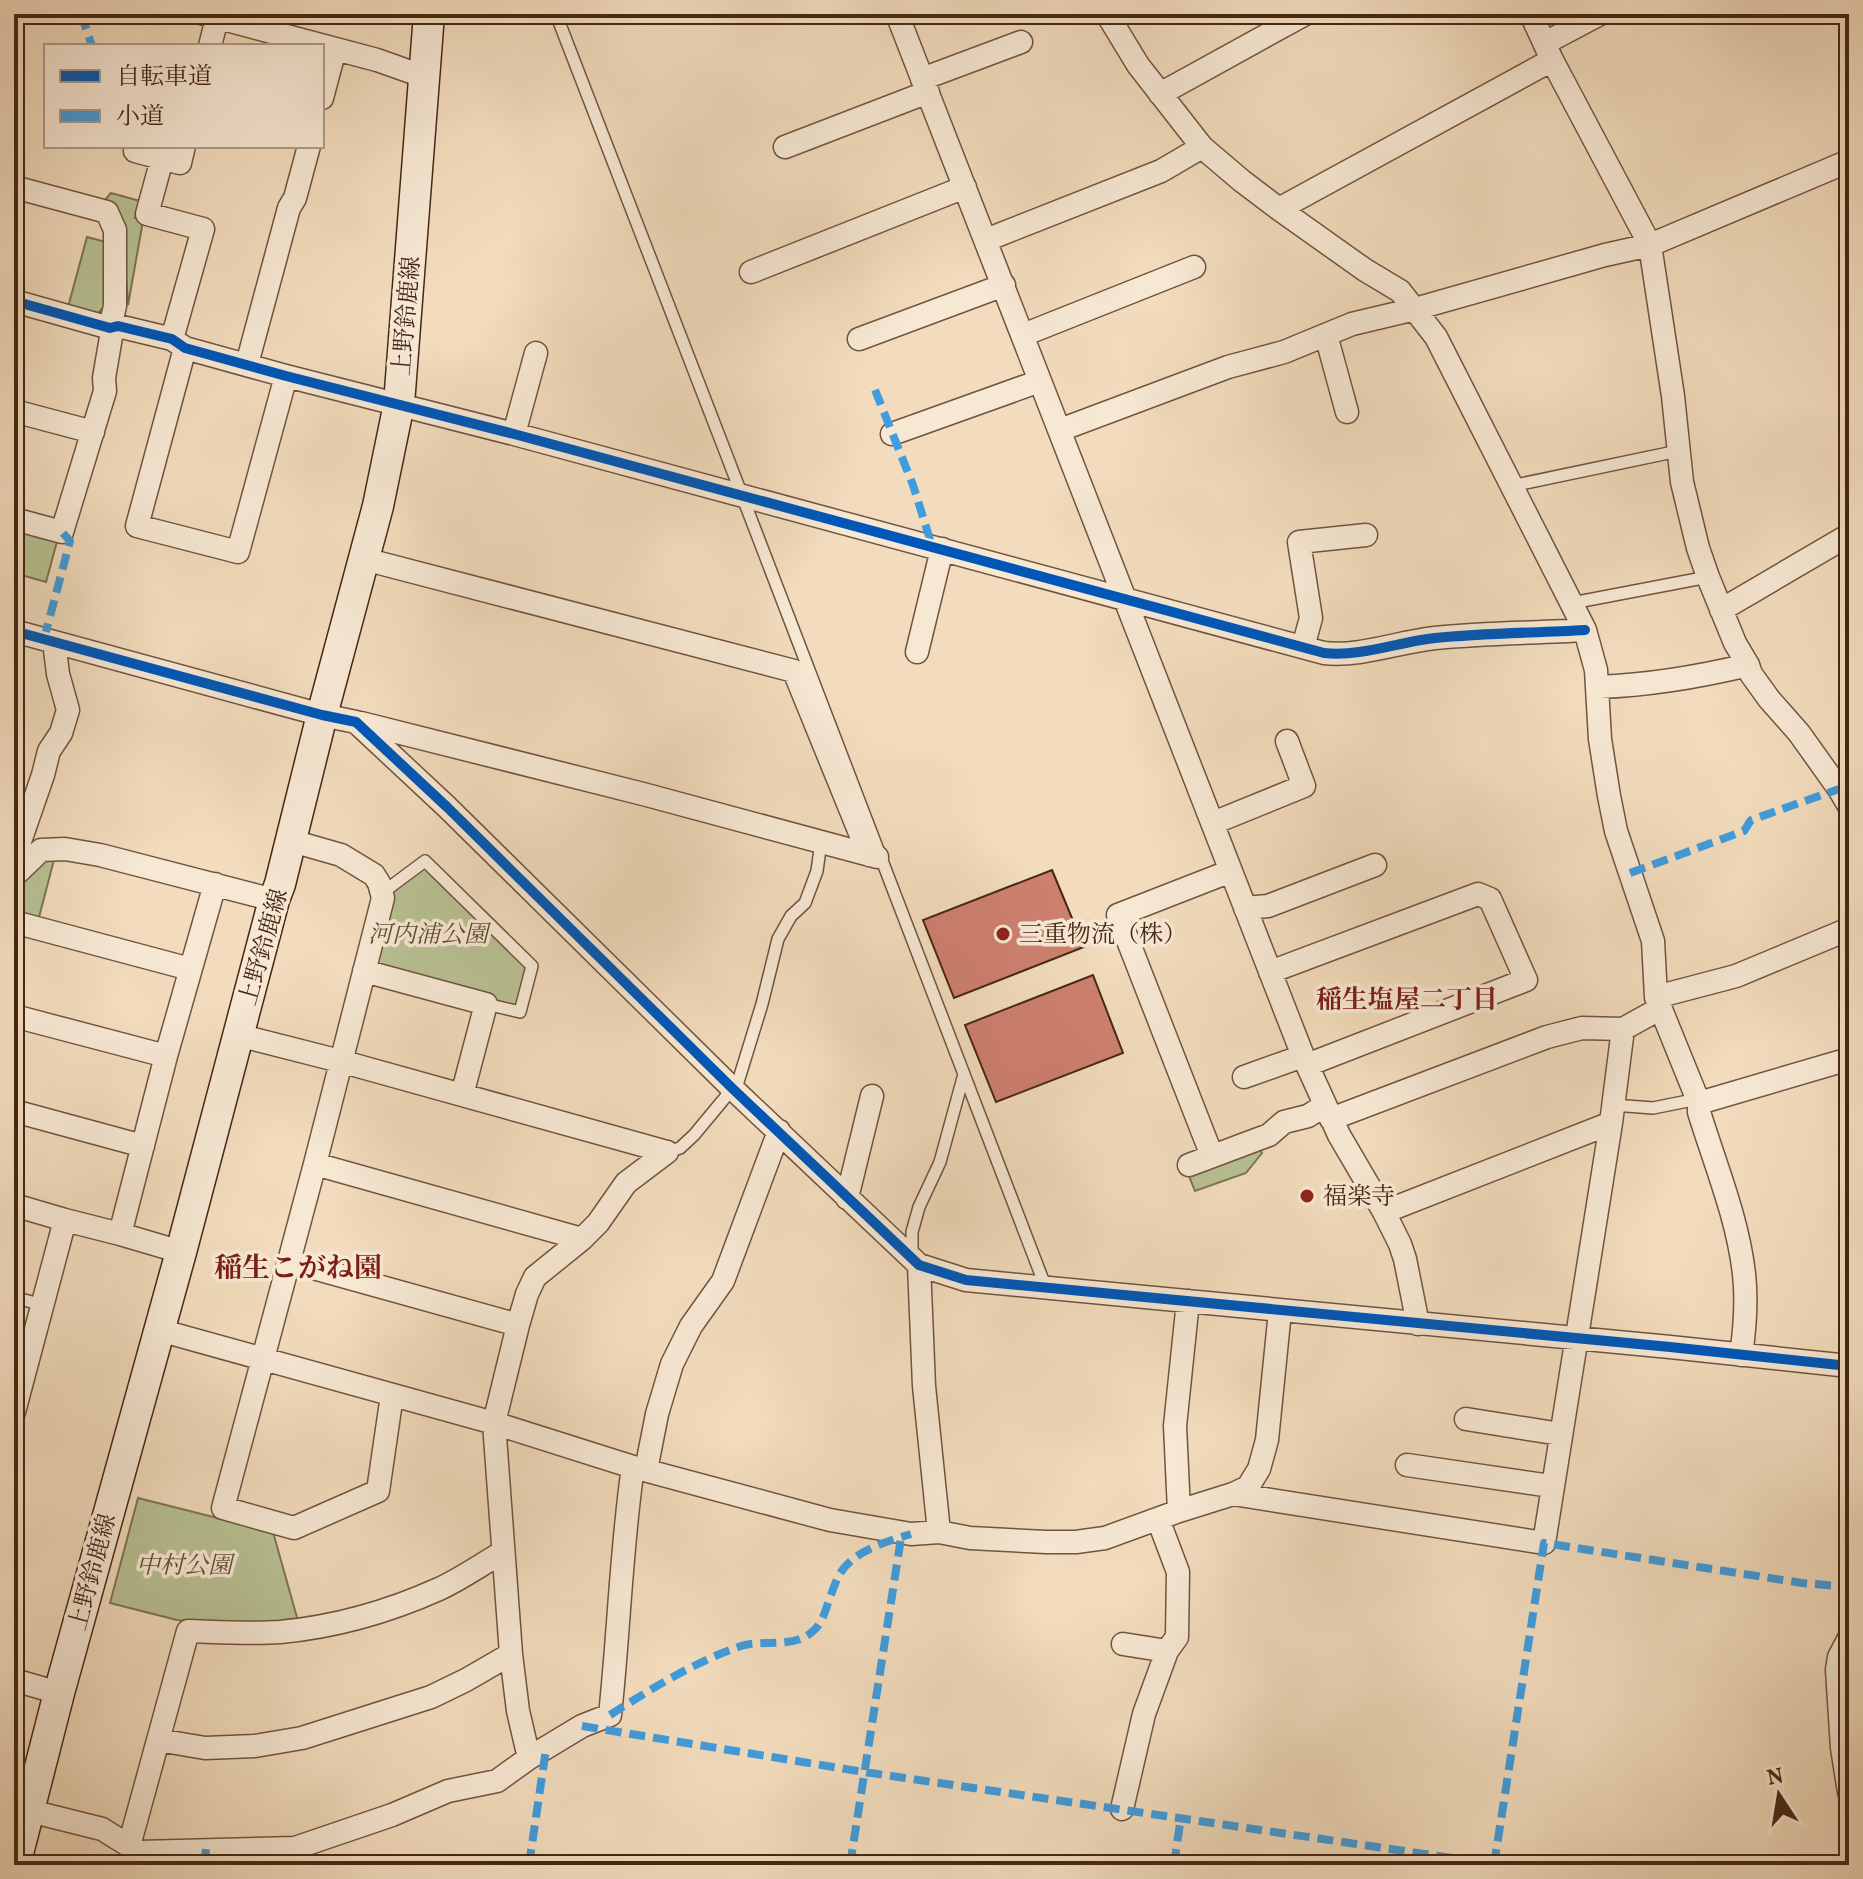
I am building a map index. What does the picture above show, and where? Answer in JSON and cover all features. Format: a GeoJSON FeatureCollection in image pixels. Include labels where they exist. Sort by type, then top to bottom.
{"type":"FeatureCollection","features":[{"type":"Feature","properties":{"kind":"main road","name":"上野鈴鹿線"},"geometry":{"type":"LineString","coordinates":[[15,1865],[59,1693],[292,841],[378,506],[399,404],[429,14]]}},
{"type":"Feature","properties":{"kind":"street"},"geometry":{"type":"LineString","coordinates":[[897,14],[1305,1060],[1339,1135],[1400,1244],[1418,1324]]}},
{"type":"Feature","properties":{"kind":"street"},"geometry":{"type":"LineString","coordinates":[[1107,14],[1138,65],[1202,147],[1279,209],[1400,291],[1415,309],[1436,337],[1585,630],[1599,687],[1600,739],[1609,796],[1616,831],[1653,941],[1659,1003],[1699,1101],[1699,1112],[1735,1228],[1744,1272],[1746,1315],[1741,1355]]}},
{"type":"Feature","properties":{"kind":"street"},"geometry":{"type":"LineString","coordinates":[[1160,94],[1305,14]]}},
{"type":"Feature","properties":{"kind":"street"},"geometry":{"type":"LineString","coordinates":[[1531,14],[1650,245],[1673,396],[1682,482],[1698,548],[1721,610],[1751,674],[1799,733],[1849,806]]}},
{"type":"Feature","properties":{"kind":"street"},"geometry":{"type":"LineString","coordinates":[[1279,209],[1548,51],[1600,14]]}},
{"type":"Feature","properties":{"kind":"street"},"geometry":{"type":"LineString","coordinates":[[210,44],[211,16],[316,44]]}},
{"type":"Feature","properties":{"kind":"street"},"geometry":{"type":"LineString","coordinates":[[785,147],[1021,42]]}},
{"type":"Feature","properties":{"kind":"street"},"geometry":{"type":"LineString","coordinates":[[324,46],[425,77]]}},
{"type":"Feature","properties":{"kind":"street"},"geometry":{"type":"LineString","coordinates":[[324,90],[335,49]]}},
{"type":"Feature","properties":{"kind":"street"},"geometry":{"type":"LineString","coordinates":[[986,240],[1161,171],[1202,147]]}},
{"type":"Feature","properties":{"kind":"street"},"geometry":{"type":"LineString","coordinates":[[136,148],[135,151],[180,163],[184,148]]}},
{"type":"Feature","properties":{"kind":"street"},"geometry":{"type":"LineString","coordinates":[[247,364],[308,148]]}},
{"type":"Feature","properties":{"kind":"street"},"geometry":{"type":"LineString","coordinates":[[162,159],[147,214],[203,229],[137,526],[238,552],[286,376]]}},
{"type":"Feature","properties":{"kind":"street"},"geometry":{"type":"LineString","coordinates":[[1060,430],[1228,367],[1284,352],[1352,324],[1650,245],[1849,161]]}},
{"type":"Feature","properties":{"kind":"street"},"geometry":{"type":"LineString","coordinates":[[14,187],[107,212],[115,230],[115,306],[104,378],[105,391],[62,532],[14,519]]}},
{"type":"Feature","properties":{"kind":"street"},"geometry":{"type":"LineString","coordinates":[[751,272],[965,187]]}},
{"type":"Feature","properties":{"kind":"street"},"geometry":{"type":"LineString","coordinates":[[1023,335],[1194,267]]}},
{"type":"Feature","properties":{"kind":"street"},"geometry":{"type":"LineString","coordinates":[[859,339],[1004,285]]}},
{"type":"Feature","properties":{"kind":"street"},"geometry":{"type":"LineString","coordinates":[[14,301],[110,328],[118,326],[286,376],[514,434],[1324,653],[1345,655],[1438,638],[1585,630]]}},
{"type":"Feature","properties":{"kind":"street"},"geometry":{"type":"LineString","coordinates":[[1326,335],[1347,412]]}},
{"type":"Feature","properties":{"kind":"street"},"geometry":{"type":"LineString","coordinates":[[514,434],[536,353]]}},
{"type":"Feature","properties":{"kind":"street"},"geometry":{"type":"LineString","coordinates":[[892,434],[1040,381]]}},
{"type":"Feature","properties":{"kind":"street"},"geometry":{"type":"LineString","coordinates":[[14,411],[93,432]]}},
{"type":"Feature","properties":{"kind":"street"},"geometry":{"type":"LineString","coordinates":[[1303,647],[1311,618],[1299,542],[1366,535]]}},
{"type":"Feature","properties":{"kind":"street"},"geometry":{"type":"LineString","coordinates":[[1721,610],[1849,535]]}},
{"type":"Feature","properties":{"kind":"street"},"geometry":{"type":"LineString","coordinates":[[917,652],[942,549]]}},
{"type":"Feature","properties":{"kind":"street"},"geometry":{"type":"LineString","coordinates":[[364,559],[794,671],[876,857]]}},
{"type":"Feature","properties":{"kind":"street"},"geometry":{"type":"LineString","coordinates":[[14,631],[322,715],[643,794],[876,857]]}},
{"type":"Feature","properties":{"kind":"street"},"geometry":{"type":"LineString","coordinates":[[14,852],[39,788],[49,751],[61,733],[68,710],[58,674],[54,642]]}},
{"type":"Feature","properties":{"kind":"street"},"geometry":{"type":"LineString","coordinates":[[1599,687],[1644,685],[1748,665]]}},
{"type":"Feature","properties":{"kind":"street"},"geometry":{"type":"LineString","coordinates":[[356,722],[447,807],[733,1089],[916,1262],[966,1280],[1849,1366]]}},
{"type":"Feature","properties":{"kind":"street"},"geometry":{"type":"LineString","coordinates":[[1213,823],[1304,786],[1287,741]]}},
{"type":"Feature","properties":{"kind":"street"},"geometry":{"type":"LineString","coordinates":[[292,841],[341,855],[374,875],[383,898],[223,1508],[294,1528],[378,1491],[392,1395]]}},
{"type":"Feature","properties":{"kind":"street"},"geometry":{"type":"LineString","coordinates":[[14,876],[41,850],[65,849],[100,855],[274,900]]}},
{"type":"Feature","properties":{"kind":"street"},"geometry":{"type":"LineString","coordinates":[[1245,908],[1268,906],[1375,865]]}},
{"type":"Feature","properties":{"kind":"street"},"geometry":{"type":"LineString","coordinates":[[1212,1156],[1118,915],[1231,871]]}},
{"type":"Feature","properties":{"kind":"street"},"geometry":{"type":"LineString","coordinates":[[120,1234],[215,884]]}},
{"type":"Feature","properties":{"kind":"street"},"geometry":{"type":"LineString","coordinates":[[1244,1077],[1305,1060],[1526,980],[1490,899],[1478,894],[1270,972]]}},
{"type":"Feature","properties":{"kind":"street"},"geometry":{"type":"LineString","coordinates":[[14,922],[190,969]]}},
{"type":"Feature","properties":{"kind":"street"},"geometry":{"type":"LineString","coordinates":[[1189,1165],[1269,1135],[1284,1122],[1328,1112],[1547,1037],[1582,1028],[1623,1029],[1659,1003],[1736,976],[1849,929]]}},
{"type":"Feature","properties":{"kind":"street"},"geometry":{"type":"LineString","coordinates":[[364,971],[486,1004],[462,1095]]}},
{"type":"Feature","properties":{"kind":"street"},"geometry":{"type":"LineString","coordinates":[[14,1016],[166,1056]]}},
{"type":"Feature","properties":{"kind":"street"},"geometry":{"type":"LineString","coordinates":[[1233,1494],[1544,1543],[1623,1029]]}},
{"type":"Feature","properties":{"kind":"street"},"geometry":{"type":"LineString","coordinates":[[238,1035],[667,1152]]}},
{"type":"Feature","properties":{"kind":"street"},"geometry":{"type":"LineString","coordinates":[[1699,1101],[1849,1059]]}},
{"type":"Feature","properties":{"kind":"street"},"geometry":{"type":"LineString","coordinates":[[847,1198],[872,1096]]}},
{"type":"Feature","properties":{"kind":"street"},"geometry":{"type":"LineString","coordinates":[[14,1111],[143,1146]]}},
{"type":"Feature","properties":{"kind":"street"},"geometry":{"type":"LineString","coordinates":[[1384,1212],[1612,1114]]}},
{"type":"Feature","properties":{"kind":"street"},"geometry":{"type":"LineString","coordinates":[[30,1811],[102,1829],[139,1852],[295,1848],[392,1815],[448,1791],[497,1781],[582,1726],[610,1715],[625,1522],[640,1468],[672,1364],[691,1326],[723,1281],[779,1131]]}},
{"type":"Feature","properties":{"kind":"street"},"geometry":{"type":"LineString","coordinates":[[529,1758],[518,1711],[511,1654],[494,1423],[518,1325],[535,1277],[598,1223],[626,1183],[667,1152]]}},
{"type":"Feature","properties":{"kind":"street"},"geometry":{"type":"LineString","coordinates":[[315,1164],[582,1239]]}},
{"type":"Feature","properties":{"kind":"street"},"geometry":{"type":"LineString","coordinates":[[14,1205],[181,1252]]}},
{"type":"Feature","properties":{"kind":"street"},"geometry":{"type":"LineString","coordinates":[[14,1412],[65,1220]]}},
{"type":"Feature","properties":{"kind":"street"},"geometry":{"type":"LineString","coordinates":[[288,1261],[518,1325]]}},
{"type":"Feature","properties":{"kind":"street"},"geometry":{"type":"LineString","coordinates":[[916,1262],[924,1386],[939,1532]]}},
{"type":"Feature","properties":{"kind":"street"},"geometry":{"type":"LineString","coordinates":[[1122,1809],[1144,1714],[1167,1651],[1177,1637],[1178,1572],[1168,1515],[1188,1301]]}},
{"type":"Feature","properties":{"kind":"street"},"geometry":{"type":"LineString","coordinates":[[159,1330],[830,1520],[911,1534],[939,1532],[970,1538],[1076,1542],[1105,1538],[1248,1487],[1259,1469],[1267,1440],[1280,1311]]}},
{"type":"Feature","properties":{"kind":"street"},"geometry":{"type":"LineString","coordinates":[[1466,1419],[1560,1434]]}},
{"type":"Feature","properties":{"kind":"street"},"geometry":{"type":"LineString","coordinates":[[1407,1465],[1551,1486]]}},
{"type":"Feature","properties":{"kind":"street"},"geometry":{"type":"LineString","coordinates":[[129,1846],[188,1631],[282,1632],[347,1621],[441,1588],[503,1552]]}},
{"type":"Feature","properties":{"kind":"street"},"geometry":{"type":"LineString","coordinates":[[1849,1638],[1839,1657],[1837,1670],[1842,1748],[1849,1792]]}},
{"type":"Feature","properties":{"kind":"street"},"geometry":{"type":"LineString","coordinates":[[1123,1644],[1167,1651]]}},
{"type":"Feature","properties":{"kind":"street"},"geometry":{"type":"LineString","coordinates":[[158,1740],[205,1748],[255,1746],[302,1738],[431,1697],[511,1654]]}},
{"type":"Feature","properties":{"kind":"street"},"geometry":{"type":"LineString","coordinates":[[14,1680],[59,1693]]}},
{"type":"Feature","properties":{"kind":"lane"},"geometry":{"type":"LineString","coordinates":[[556,14],[742,495],[876,857],[965,1073],[1046,1288]]}},
{"type":"Feature","properties":{"kind":"lane"},"geometry":{"type":"LineString","coordinates":[[1510,486],[1678,451]]}},
{"type":"Feature","properties":{"kind":"lane"},"geometry":{"type":"LineString","coordinates":[[1572,603],[1708,577]]}},
{"type":"Feature","properties":{"kind":"lane"},"geometry":{"type":"LineString","coordinates":[[667,1152],[680,1148],[694,1135],[738,1082],[778,939],[791,916],[805,903],[817,871],[821,842]]}},
{"type":"Feature","properties":{"kind":"lane"},"geometry":{"type":"LineString","coordinates":[[382,893],[425,861],[532,966],[520,1012],[486,1004]]}},
{"type":"Feature","properties":{"kind":"lane"},"geometry":{"type":"LineString","coordinates":[[916,1262],[912,1232],[919,1207],[940,1162],[965,1073]]}},
{"type":"Feature","properties":{"kind":"lane"},"geometry":{"type":"LineString","coordinates":[[1612,1114],[1699,1101]]}},
{"type":"Feature","properties":{"kind":"lane"},"geometry":{"type":"LineString","coordinates":[[14,1297],[42,1305]]}},
{"type":"Feature","properties":{"kind":"green space"},"geometry":{"type":"Polygon","coordinates":[[[111,193],[140,201],[135,218],[143,221],[128,305],[123,228],[104,201],[111,193]]]}},
{"type":"Feature","properties":{"kind":"green space"},"geometry":{"type":"Polygon","coordinates":[[[87,237],[106,242],[109,302],[97,314],[68,307],[87,237]]]}},
{"type":"Feature","properties":{"kind":"green space"},"geometry":{"type":"Polygon","coordinates":[[[23,529],[58,538],[46,582],[14,573],[23,529]]]}},
{"type":"Feature","properties":{"kind":"green space"},"geometry":{"type":"Polygon","coordinates":[[[55,856],[38,921],[14,914],[14,888],[39,863],[55,856]]]}},
{"type":"Feature","properties":{"kind":"green space","name":"河内浦公園"},"geometry":{"type":"Polygon","coordinates":[[[425,865],[528,967],[516,1006],[381,970],[375,961],[394,885],[425,865]]]}},
{"type":"Feature","properties":{"kind":"green space"},"geometry":{"type":"Polygon","coordinates":[[[1259,1149],[1262,1153],[1246,1173],[1195,1191],[1189,1176],[1259,1149]]]}},
{"type":"Feature","properties":{"kind":"green space","name":"中村公園"},"geometry":{"type":"Polygon","coordinates":[[[138,1498],[273,1532],[298,1621],[238,1626],[177,1620],[110,1603],[138,1498]]]}},
{"type":"Feature","properties":{"kind":"building","name":"三重物流（株）"},"geometry":{"type":"Polygon","coordinates":[[[1052,870],[1084,947],[954,998],[923,920],[1052,870]]]}},
{"type":"Feature","properties":{"kind":"building","name":"三重物流（株）"},"geometry":{"type":"Polygon","coordinates":[[[1093,975],[1123,1053],[996,1102],[965,1025],[1093,975]]]}},
{"type":"Feature","properties":{"kind":"marked path"},"geometry":{"type":"LineString","coordinates":[[81,14],[91,44]]}},
{"type":"Feature","properties":{"kind":"marked path"},"geometry":{"type":"LineString","coordinates":[[875,390],[913,485],[932,546]]}},
{"type":"Feature","properties":{"kind":"marked path"},"geometry":{"type":"LineString","coordinates":[[44,639],[70,541],[62,532]]}},
{"type":"Feature","properties":{"kind":"marked path"},"geometry":{"type":"LineString","coordinates":[[1630,873],[1744,831],[1751,820],[1839,789]]}},
{"type":"Feature","properties":{"kind":"marked path"},"geometry":{"type":"LineString","coordinates":[[610,1715],[673,1677],[724,1652],[750,1644],[787,1642],[804,1637],[821,1622],[838,1577],[851,1560],[870,1549],[911,1534]]}},
{"type":"Feature","properties":{"kind":"marked path"},"geometry":{"type":"LineString","coordinates":[[850,1865],[901,1538]]}},
{"type":"Feature","properties":{"kind":"marked path"},"geometry":{"type":"LineString","coordinates":[[1494,1865],[1544,1543],[1802,1583],[1849,1587]]}},
{"type":"Feature","properties":{"kind":"marked path"},"geometry":{"type":"LineString","coordinates":[[582,1726],[864,1772],[1500,1865]]}},
{"type":"Feature","properties":{"kind":"marked path"},"geometry":{"type":"LineString","coordinates":[[529,1865],[546,1749]]}},
{"type":"Feature","properties":{"kind":"marked path"},"geometry":{"type":"LineString","coordinates":[[1174,1865],[1181,1817]]}},
{"type":"Feature","properties":{"kind":"marked path"},"geometry":{"type":"LineString","coordinates":[[14,1837],[22,1839]]}},
{"type":"Feature","properties":{"kind":"marked path"},"geometry":{"type":"LineString","coordinates":[[204,1865],[206,1849]]}},
{"type":"Feature","properties":{"kind":"cycle path"},"geometry":{"type":"LineString","coordinates":[[14,301],[110,328],[118,326],[172,339],[185,348],[286,376],[514,434],[1324,653],[1352,653],[1453,636],[1585,630]]}},
{"type":"Feature","properties":{"kind":"cycle path"},"geometry":{"type":"LineString","coordinates":[[14,631],[356,722],[447,807],[733,1089],[919,1265],[966,1280],[1849,1366]]}},
{"type":"Feature","properties":{"kind":"place","name":"三重物流（株）"},"geometry":{"type":"Point","coordinates":[1003,934]}},
{"type":"Feature","properties":{"kind":"place","name":"福楽寺"},"geometry":{"type":"Point","coordinates":[1307,1196]}},
{"type":"Feature","properties":{"kind":"district","name":"稲生塩屋二丁目"},"geometry":{"type":"Point","coordinates":[1407,999]}},
{"type":"Feature","properties":{"kind":"district","name":"稲生こがね園"},"geometry":{"type":"Point","coordinates":[298,1267]}}]}
